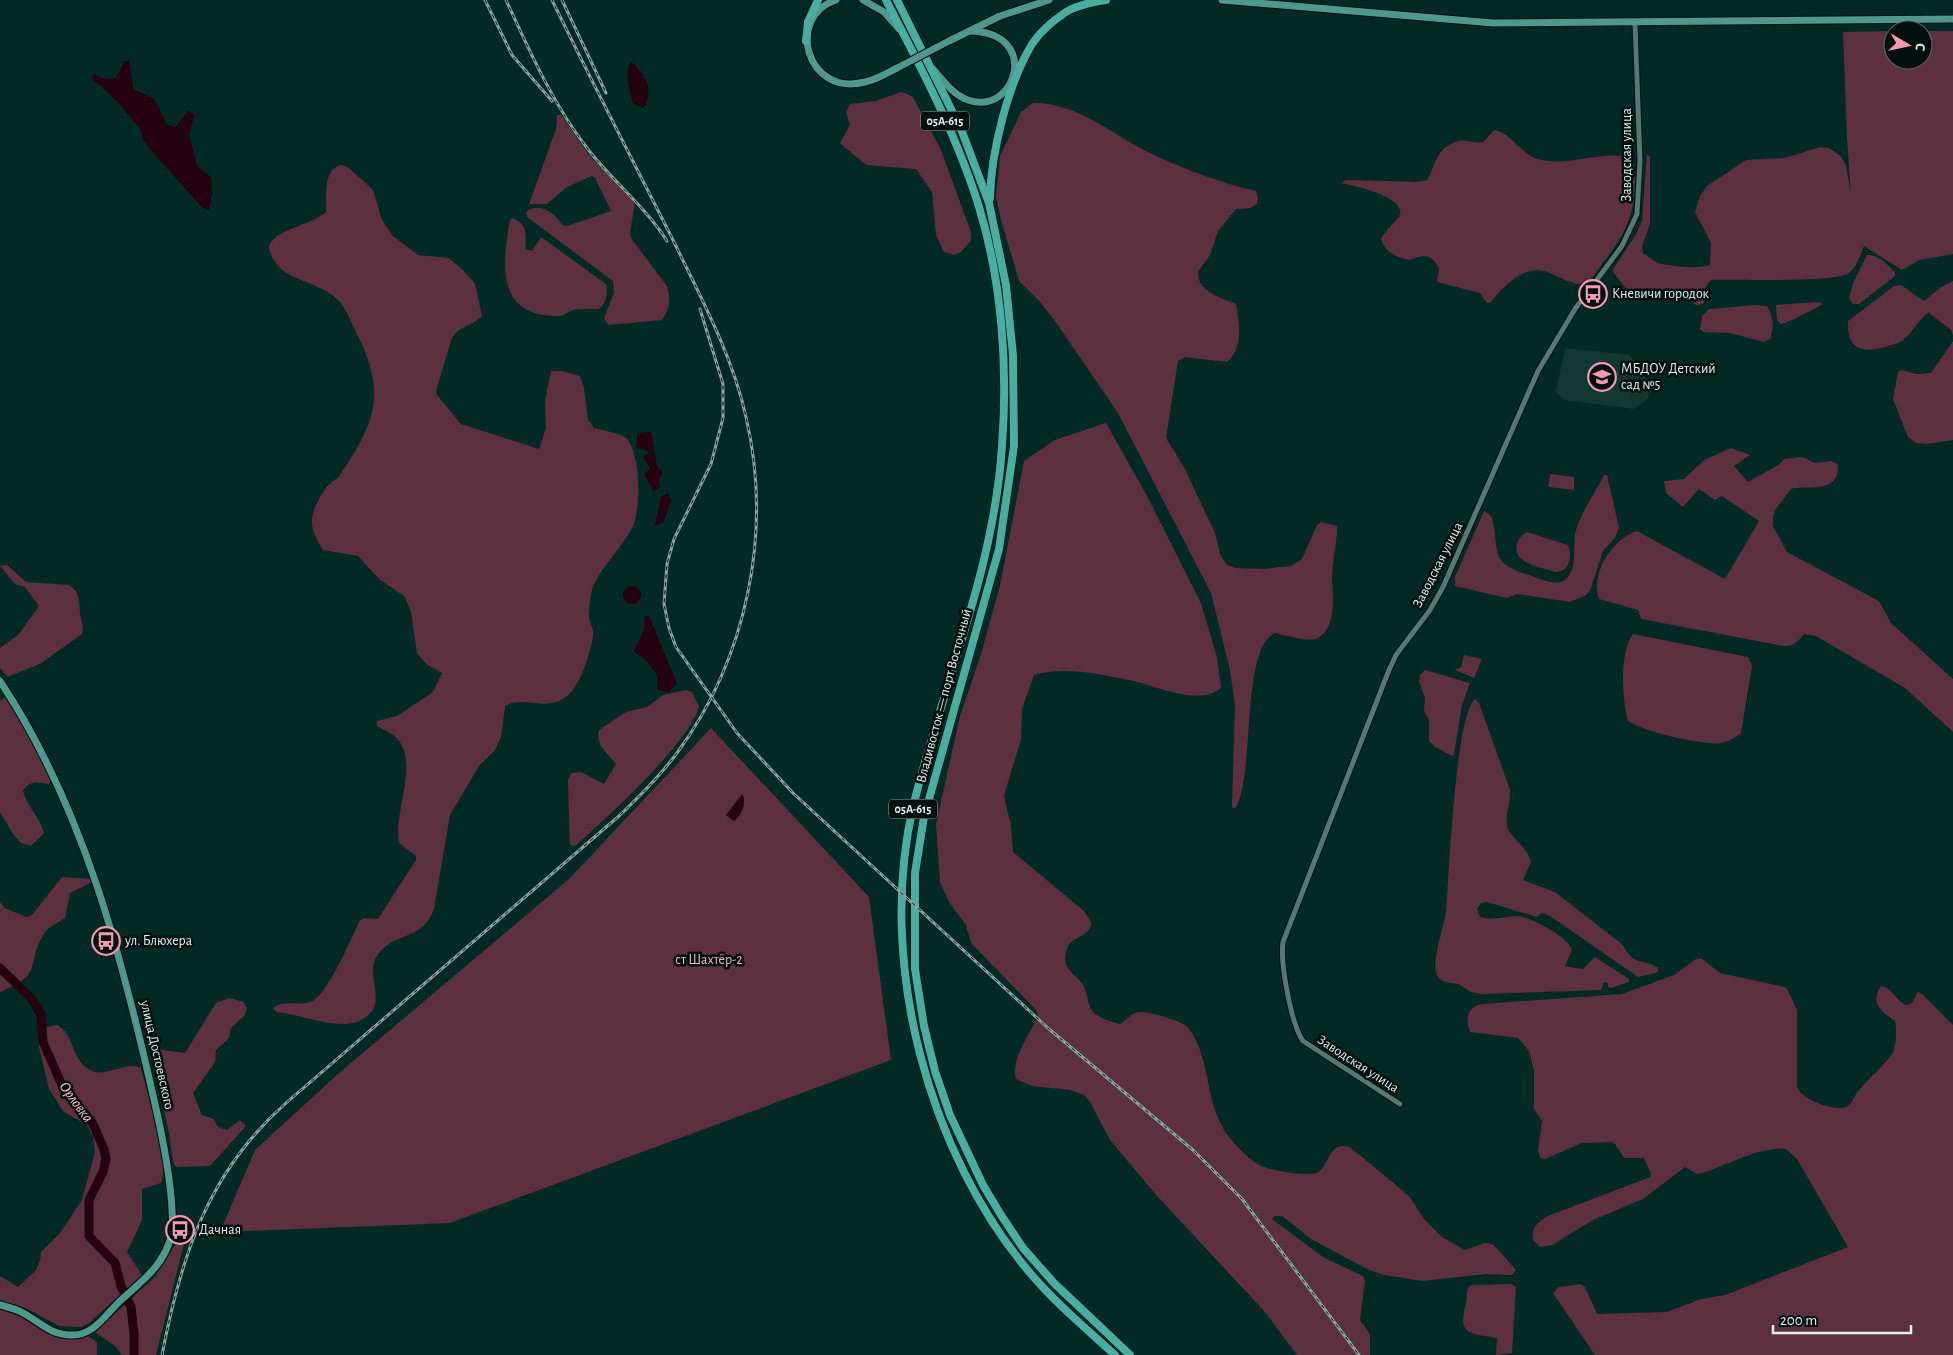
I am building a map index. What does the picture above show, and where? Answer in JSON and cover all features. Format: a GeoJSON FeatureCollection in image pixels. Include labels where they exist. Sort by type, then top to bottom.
{"type":"FeatureCollection","features":[{"type":"Feature","properties":{"kind":"highway"},"geometry":{"type":"LineString","coordinates":[[806,41],[808,22],[818,0]]}},
{"type":"Feature","properties":{"kind":"highway","name":"Владивосток — порт Восточный"},"geometry":{"type":"LineString","coordinates":[[886,0],[952,136],[980,210],[996,290],[1003,366],[1002,445],[994,521],[913,810],[904,864],[902,939],[912,1021],[936,1110],[990,1217],[1032,1276],[1116,1355]]}},
{"type":"Feature","properties":{"kind":"highway","name":"Владивосток — порт Восточный"},"geometry":{"type":"LineString","coordinates":[[896,0],[933,69],[970,149],[989,203],[1003,269],[1011,320],[1014,446],[999,549],[924,817],[915,873],[915,969],[924,1026],[935,1072],[950,1115],[983,1185],[1023,1248],[1048,1276],[1130,1355]]}},
{"type":"Feature","properties":{"kind":"highway"},"geometry":{"type":"LineString","coordinates":[[989,203],[990,173],[999,131],[1016,80],[1033,43],[1051,23],[1067,11],[1106,0]]}},
{"type":"Feature","properties":{"kind":"main road"},"geometry":{"type":"LineString","coordinates":[[836,0],[826,6],[814,18],[806,41],[813,64],[826,77],[836,82],[865,82],[1000,16],[1049,0]]}},
{"type":"Feature","properties":{"kind":"main road"},"geometry":{"type":"LineString","coordinates":[[863,0],[884,12],[903,34]]}},
{"type":"Feature","properties":{"kind":"main road"},"geometry":{"type":"LineString","coordinates":[[1222,0],[1493,23],[1953,18]]}},
{"type":"Feature","properties":{"kind":"main road"},"geometry":{"type":"LineString","coordinates":[[933,69],[955,93],[967,100],[989,101],[1000,95],[1015,74],[1015,62],[1009,47],[985,31],[970,31]]}},
{"type":"Feature","properties":{"kind":"main road","name":"улица Достоевского"},"geometry":{"type":"LineString","coordinates":[[0,680],[38,747],[82,839],[129,992],[164,1142],[170,1182],[171,1236],[159,1265],[148,1278],[122,1299],[90,1331],[71,1336],[50,1332],[21,1311],[0,1305]]}},
{"type":"Feature","properties":{"kind":"street","name":"Заводская улица"},"geometry":{"type":"LineString","coordinates":[[1400,1104],[1303,1041],[1298,1034],[1293,1018],[1283,960],[1283,942],[1377,697],[1396,655],[1430,610],[1443,587],[1526,398],[1548,353],[1575,309],[1607,268],[1634,224],[1638,205],[1640,161],[1635,22]]}},
{"type":"Feature","properties":{"kind":"shaded area"},"geometry":{"type":"Polygon","coordinates":[[[129,60],[133,89],[154,99],[167,125],[176,127],[188,111],[193,113],[194,117],[189,134],[197,166],[211,177],[212,193],[209,210],[202,207],[148,147],[143,139],[140,128],[110,94],[92,79],[94,74],[105,79],[116,78],[124,62],[129,60]]]}},
{"type":"Feature","properties":{"kind":"shaded area"},"geometry":{"type":"Polygon","coordinates":[[[631,62],[640,71],[647,83],[647,103],[643,108],[633,103],[629,88],[628,71],[631,62]]]}},
{"type":"Feature","properties":{"kind":"shaded area","name":"МБДОУ Детский сад №5"},"geometry":{"type":"Polygon","coordinates":[[[1565,348],[1629,355],[1650,384],[1648,399],[1634,409],[1565,400],[1556,392],[1565,348]]]}},
{"type":"Feature","properties":{"kind":"shaded area"},"geometry":{"type":"Polygon","coordinates":[[[651,432],[657,466],[663,472],[659,479],[660,487],[654,491],[644,475],[650,468],[643,457],[649,453],[646,450],[636,448],[638,433],[651,432]]]}},
{"type":"Feature","properties":{"kind":"shaded area"},"geometry":{"type":"Polygon","coordinates":[[[668,494],[671,501],[663,523],[655,526],[661,497],[668,494]]]}},
{"type":"Feature","properties":{"kind":"shaded area"},"geometry":{"type":"Polygon","coordinates":[[[628,586],[636,586],[641,591],[639,602],[628,604],[623,599],[623,591],[628,586]]]}},
{"type":"Feature","properties":{"kind":"shaded area"},"geometry":{"type":"Polygon","coordinates":[[[645,616],[649,616],[677,684],[668,692],[658,690],[657,674],[634,651],[644,630],[645,616]]]}},
{"type":"Feature","properties":{"kind":"shaded area"},"geometry":{"type":"Polygon","coordinates":[[[742,794],[744,800],[743,808],[734,821],[726,815],[742,794]]]}},
{"type":"Feature","properties":{"kind":"green space"},"geometry":{"type":"Polygon","coordinates":[[[1883,31],[1883,70],[1933,70],[1933,31],[1953,31],[1953,254],[1919,260],[1902,270],[1864,246],[1856,264],[1849,273],[1840,276],[1805,279],[1711,280],[1706,286],[1704,303],[1697,306],[1680,292],[1674,291],[1631,295],[1613,272],[1613,269],[1635,236],[1642,221],[1647,154],[1650,157],[1650,224],[1642,246],[1643,253],[1662,264],[1691,267],[1710,265],[1711,243],[1695,212],[1700,196],[1707,186],[1746,160],[1785,158],[1820,147],[1829,148],[1841,156],[1846,166],[1851,194],[1843,32],[1883,31]]]}},
{"type":"Feature","properties":{"kind":"green space"},"geometry":{"type":"Polygon","coordinates":[[[901,92],[910,95],[914,99],[941,150],[971,232],[971,241],[961,252],[954,255],[944,252],[936,235],[932,192],[916,169],[866,165],[840,143],[850,125],[846,113],[850,104],[876,101],[901,92]]]}},
{"type":"Feature","properties":{"kind":"green space"},"geometry":{"type":"Polygon","coordinates":[[[1033,103],[1049,104],[1079,113],[1134,145],[1174,164],[1201,175],[1256,191],[1257,204],[1250,208],[1236,209],[1218,231],[1210,255],[1198,272],[1201,284],[1206,289],[1236,304],[1239,336],[1236,350],[1227,362],[1185,357],[1178,361],[1166,438],[1184,467],[1215,533],[1220,554],[1227,565],[1235,568],[1263,569],[1291,566],[1302,559],[1317,525],[1321,522],[1337,526],[1337,533],[1332,573],[1333,603],[1331,620],[1328,627],[1318,638],[1309,640],[1275,633],[1264,644],[1257,662],[1252,687],[1245,770],[1241,793],[1235,809],[1232,807],[1235,705],[1230,670],[1211,593],[1118,413],[1055,321],[1040,302],[1019,281],[1001,220],[996,197],[1000,156],[1021,112],[1033,103]]]}},
{"type":"Feature","properties":{"kind":"green space"},"geometry":{"type":"Polygon","coordinates":[[[557,115],[561,115],[589,155],[635,204],[630,231],[631,238],[667,286],[669,304],[662,320],[608,325],[604,318],[614,293],[613,281],[527,217],[526,212],[531,209],[542,208],[555,216],[562,225],[567,226],[611,211],[595,178],[592,176],[567,187],[547,204],[529,204],[556,129],[557,115]]]}},
{"type":"Feature","properties":{"kind":"green space"},"geometry":{"type":"Polygon","coordinates":[[[1494,130],[1505,135],[1526,153],[1538,159],[1561,161],[1620,156],[1631,158],[1633,161],[1636,177],[1630,218],[1616,245],[1587,282],[1577,284],[1544,271],[1536,270],[1520,275],[1490,303],[1486,302],[1480,293],[1437,282],[1439,268],[1430,258],[1423,256],[1409,260],[1388,251],[1381,239],[1400,215],[1399,208],[1395,202],[1377,193],[1341,183],[1346,180],[1416,182],[1427,180],[1445,147],[1462,141],[1483,142],[1494,130]]]}},
{"type":"Feature","properties":{"kind":"green space"},"geometry":{"type":"Polygon","coordinates":[[[341,165],[348,167],[373,190],[382,220],[393,236],[418,255],[449,258],[475,284],[482,316],[458,331],[452,338],[436,390],[437,395],[461,424],[539,449],[546,428],[545,400],[551,371],[562,371],[580,376],[584,388],[588,420],[594,428],[623,436],[631,445],[637,468],[638,494],[636,518],[633,526],[624,542],[600,574],[592,590],[589,620],[593,637],[586,662],[576,686],[564,698],[555,702],[547,704],[521,702],[505,706],[501,737],[495,750],[479,766],[450,815],[434,909],[429,919],[423,927],[387,945],[380,952],[373,968],[375,1002],[372,1010],[366,1017],[353,1023],[335,1024],[277,1012],[273,1009],[281,1004],[309,1002],[320,994],[327,986],[339,964],[359,922],[363,918],[378,919],[416,860],[416,856],[399,843],[399,818],[406,777],[404,751],[397,738],[377,726],[377,721],[397,716],[433,692],[442,673],[426,664],[417,653],[411,612],[404,596],[380,580],[358,556],[323,550],[313,528],[312,518],[316,505],[324,491],[338,478],[351,459],[368,424],[373,408],[372,374],[366,354],[348,314],[340,302],[328,292],[287,273],[279,267],[272,258],[269,246],[278,235],[326,212],[328,178],[335,168],[341,165]]]}},
{"type":"Feature","properties":{"kind":"green space"},"geometry":{"type":"Polygon","coordinates":[[[513,218],[524,227],[526,249],[532,251],[541,237],[606,284],[606,298],[599,309],[576,310],[561,316],[538,314],[524,308],[514,298],[508,285],[505,270],[507,237],[510,220],[513,218]]]}},
{"type":"Feature","properties":{"kind":"green space"},"geometry":{"type":"Polygon","coordinates":[[[1867,255],[1883,260],[1895,272],[1895,276],[1859,304],[1853,304],[1849,298],[1853,283],[1867,255]]]}},
{"type":"Feature","properties":{"kind":"green space"},"geometry":{"type":"Polygon","coordinates":[[[1953,281],[1953,335],[1951,330],[1929,313],[1906,337],[1896,343],[1869,350],[1857,347],[1853,343],[1848,330],[1848,321],[1894,286],[1901,285],[1924,301],[1941,287],[1953,281]]]}},
{"type":"Feature","properties":{"kind":"green space"},"geometry":{"type":"Polygon","coordinates":[[[1819,302],[1823,304],[1787,322],[1780,324],[1777,320],[1776,305],[1819,302]]]}},
{"type":"Feature","properties":{"kind":"green space"},"geometry":{"type":"Polygon","coordinates":[[[1756,305],[1767,306],[1772,318],[1773,327],[1770,339],[1764,342],[1730,333],[1703,332],[1700,329],[1702,316],[1709,309],[1756,305]]]}},
{"type":"Feature","properties":{"kind":"green space"},"geometry":{"type":"Polygon","coordinates":[[[1953,341],[1953,440],[1926,444],[1916,443],[1908,437],[1893,399],[1898,372],[1901,370],[1917,374],[1931,373],[1953,341]]]}},
{"type":"Feature","properties":{"kind":"green space"},"geometry":{"type":"Polygon","coordinates":[[[1106,423],[1146,494],[1201,603],[1217,657],[1221,688],[1212,693],[1189,695],[1094,673],[1057,671],[1034,675],[1022,709],[1021,739],[1004,796],[1011,826],[1013,852],[1084,911],[1091,922],[1088,930],[1069,945],[1065,959],[1068,968],[1083,986],[1093,1012],[1104,1019],[1120,1024],[1133,1014],[1139,1012],[1150,1013],[1178,1021],[1187,1027],[1201,1051],[1213,1102],[1222,1126],[1233,1142],[1249,1158],[1259,1165],[1271,1169],[1289,1173],[1314,1174],[1322,1168],[1338,1147],[1350,1147],[1409,1196],[1425,1220],[1442,1237],[1465,1250],[1485,1243],[1493,1244],[1516,1270],[1512,1275],[1486,1274],[1422,1281],[1384,1275],[1367,1269],[1311,1239],[1282,1216],[1275,1216],[1272,1219],[1323,1257],[1363,1276],[1365,1281],[1360,1320],[1370,1334],[1370,1355],[1297,1355],[1265,1312],[1157,1196],[1110,1140],[1090,1102],[1084,1095],[1070,1090],[1032,1086],[1016,1079],[1015,1071],[1018,1055],[1038,1017],[1037,1011],[971,943],[966,925],[949,902],[940,882],[936,824],[960,716],[981,654],[1000,585],[1024,461],[1055,440],[1106,423]]]}},
{"type":"Feature","properties":{"kind":"green space"},"geometry":{"type":"Polygon","coordinates":[[[1731,448],[1750,455],[1734,466],[1748,482],[1780,464],[1784,459],[1802,457],[1815,463],[1831,461],[1838,464],[1834,481],[1828,485],[1791,489],[1775,510],[1773,526],[1787,552],[1879,601],[1891,623],[1953,679],[1953,732],[1905,688],[1816,636],[1804,634],[1793,644],[1783,646],[1641,619],[1638,610],[1599,599],[1597,589],[1598,578],[1606,558],[1620,541],[1637,531],[1725,579],[1759,521],[1722,496],[1715,500],[1699,489],[1683,507],[1666,493],[1664,481],[1684,479],[1704,460],[1731,448]]]}},
{"type":"Feature","properties":{"kind":"green space"},"geometry":{"type":"Polygon","coordinates":[[[1550,474],[1574,477],[1574,490],[1548,487],[1550,474]]]}},
{"type":"Feature","properties":{"kind":"green space"},"geometry":{"type":"Polygon","coordinates":[[[1604,475],[1607,475],[1619,528],[1615,538],[1603,551],[1590,591],[1586,595],[1570,602],[1517,594],[1507,598],[1455,586],[1455,577],[1484,511],[1492,518],[1499,555],[1507,566],[1546,581],[1555,583],[1563,581],[1568,577],[1573,566],[1577,527],[1604,475]]]}},
{"type":"Feature","properties":{"kind":"green space"},"geometry":{"type":"Polygon","coordinates":[[[1527,532],[1568,545],[1570,558],[1567,567],[1560,572],[1555,572],[1529,564],[1523,560],[1516,551],[1517,544],[1527,532]]]}},
{"type":"Feature","properties":{"kind":"green space"},"geometry":{"type":"Polygon","coordinates":[[[7,565],[26,582],[69,585],[73,588],[79,600],[83,630],[82,634],[40,664],[7,677],[0,668],[0,648],[19,634],[39,606],[25,587],[15,584],[0,566],[7,565]]]}},
{"type":"Feature","properties":{"kind":"green space"},"geometry":{"type":"Polygon","coordinates":[[[1633,634],[1748,657],[1752,666],[1741,733],[1723,742],[1700,742],[1659,733],[1628,721],[1624,701],[1623,676],[1625,653],[1633,634]]]}},
{"type":"Feature","properties":{"kind":"green space"},"geometry":{"type":"Polygon","coordinates":[[[1464,655],[1482,659],[1474,678],[1455,670],[1461,667],[1464,655]]]}},
{"type":"Feature","properties":{"kind":"green space"},"geometry":{"type":"Polygon","coordinates":[[[1425,670],[1470,683],[1462,705],[1454,754],[1452,756],[1435,747],[1429,741],[1429,720],[1424,711],[1425,698],[1419,682],[1420,675],[1425,670]]]}},
{"type":"Feature","properties":{"kind":"green space"},"geometry":{"type":"Polygon","coordinates":[[[686,690],[692,692],[699,707],[692,722],[679,741],[625,800],[575,846],[570,845],[568,780],[571,773],[581,772],[604,784],[616,764],[603,749],[599,741],[599,730],[626,712],[647,707],[663,695],[686,690]]]}},
{"type":"Feature","properties":{"kind":"green space"},"geometry":{"type":"Polygon","coordinates":[[[5,697],[9,699],[51,779],[49,784],[31,783],[23,791],[44,833],[31,846],[21,843],[13,834],[0,812],[0,701],[5,697]]]}},
{"type":"Feature","properties":{"kind":"green space"},"geometry":{"type":"Polygon","coordinates":[[[1475,699],[1479,703],[1510,790],[1508,829],[1526,851],[1531,862],[1523,880],[1555,892],[1623,945],[1633,958],[1657,967],[1659,970],[1656,973],[1638,977],[1550,916],[1542,913],[1537,917],[1487,902],[1481,903],[1477,909],[1480,917],[1490,919],[1524,917],[1549,929],[1565,940],[1572,950],[1565,966],[1583,969],[1595,957],[1629,979],[1629,982],[1611,988],[1608,987],[1608,983],[1604,982],[1601,990],[1480,994],[1470,992],[1457,984],[1444,982],[1437,975],[1436,961],[1446,912],[1454,799],[1462,735],[1468,712],[1475,699]]]}},
{"type":"Feature","properties":{"kind":"green space","name":"ст Шахтёр-2"},"geometry":{"type":"Polygon","coordinates":[[[711,728],[869,897],[891,1060],[450,1223],[220,1232],[255,1150],[339,1073],[569,879],[711,728]]]}},
{"type":"Feature","properties":{"kind":"green space"},"geometry":{"type":"Polygon","coordinates":[[[62,877],[90,879],[92,882],[70,893],[65,918],[46,931],[38,945],[29,974],[23,980],[0,992],[0,902],[5,908],[26,917],[32,915],[62,877]]]}},
{"type":"Feature","properties":{"kind":"green space"},"geometry":{"type":"Polygon","coordinates":[[[1701,958],[1720,973],[1787,989],[1797,1010],[1797,1087],[1800,1092],[1811,1100],[1826,1106],[1841,1108],[1848,1106],[1858,1091],[1893,1052],[1896,1024],[1877,1002],[1876,997],[1881,986],[1888,989],[1906,1005],[1912,1003],[1918,992],[1922,994],[1953,1025],[1953,1355],[1595,1355],[1553,1293],[1559,1287],[1581,1284],[1585,1287],[1597,1314],[1667,1312],[1701,1299],[1725,1295],[1848,1247],[1797,1159],[1786,1149],[1764,1151],[1697,1174],[1685,1167],[1643,1199],[1593,1220],[1552,1245],[1540,1247],[1533,1240],[1534,1228],[1541,1220],[1548,1216],[1650,1177],[1651,1174],[1644,1158],[1624,1158],[1612,1142],[1582,1143],[1545,1159],[1540,1158],[1538,1151],[1542,1121],[1534,1109],[1534,1070],[1529,1051],[1518,1038],[1470,1032],[1468,1014],[1473,1008],[1482,1004],[1622,994],[1674,975],[1696,959],[1701,958]]]}},
{"type":"Feature","properties":{"kind":"green space"},"geometry":{"type":"Polygon","coordinates":[[[229,998],[244,1002],[247,1009],[245,1015],[231,1028],[229,1038],[216,1050],[215,1062],[193,1093],[202,1115],[214,1119],[218,1127],[227,1130],[240,1120],[246,1126],[210,1166],[176,1167],[173,1163],[169,1133],[150,1048],[185,1053],[216,1003],[229,998]]]}},
{"type":"Feature","properties":{"kind":"green space"},"geometry":{"type":"Polygon","coordinates":[[[57,1025],[67,1034],[78,1059],[88,1069],[101,1072],[128,1066],[141,1068],[157,1127],[163,1161],[161,1183],[142,1189],[142,1220],[127,1252],[142,1275],[88,1324],[81,1327],[59,1326],[26,1308],[0,1300],[0,1276],[18,1287],[35,1271],[40,1261],[41,1252],[60,1233],[82,1200],[95,1152],[93,1137],[87,1125],[64,1112],[49,1089],[39,1047],[39,1032],[44,1028],[57,1025]]]}},
{"type":"Feature","properties":{"kind":"green space"},"geometry":{"type":"Polygon","coordinates":[[[183,1238],[185,1240],[156,1355],[122,1355],[115,1346],[96,1333],[97,1330],[155,1277],[175,1245],[183,1238]]]}},
{"type":"Feature","properties":{"kind":"green space"},"geometry":{"type":"Polygon","coordinates":[[[1512,1284],[1516,1287],[1512,1353],[1496,1355],[1497,1338],[1473,1333],[1465,1327],[1463,1322],[1467,1291],[1471,1285],[1512,1284]]]}},
{"type":"Feature","properties":{"kind":"green space"},"geometry":{"type":"Polygon","coordinates":[[[0,1308],[20,1316],[48,1334],[66,1338],[88,1336],[97,1342],[97,1355],[0,1355],[0,1308]]]}},
{"type":"Feature","properties":{"kind":"waterway","name":"Орловка"},"geometry":{"type":"LineString","coordinates":[[0,968],[31,998],[38,1009],[41,1015],[43,1042],[65,1092],[92,1122],[104,1149],[106,1159],[103,1172],[89,1200],[89,1236],[115,1263],[121,1286],[131,1307],[134,1355]]}},
{"type":"Feature","properties":{"kind":"railway"},"geometry":{"type":"LineString","coordinates":[[485,0],[512,55],[552,101]]}},
{"type":"Feature","properties":{"kind":"railway"},"geometry":{"type":"LineString","coordinates":[[506,0],[552,95],[575,131],[597,160],[649,216],[667,241]]}},
{"type":"Feature","properties":{"kind":"railway"},"geometry":{"type":"LineString","coordinates":[[162,1355],[178,1284],[189,1250],[217,1187],[236,1158],[259,1130],[286,1103],[619,816],[650,786],[677,753],[701,716],[721,677],[737,635],[748,592],[754,549],[756,505],[754,461],[740,394],[724,348],[704,304],[552,0]]}},
{"type":"Feature","properties":{"kind":"railway"},"geometry":{"type":"LineString","coordinates":[[562,0],[606,93]]}},
{"type":"Feature","properties":{"kind":"railway"},"geometry":{"type":"LineString","coordinates":[[700,309],[723,384],[723,418],[711,464],[674,539],[667,564],[664,604],[669,628],[676,647],[737,733],[793,793],[1049,1029],[1193,1150],[1242,1199],[1359,1355]]}},
{"type":"Feature","properties":{"kind":"place","name":"Кневичи городок"},"geometry":{"type":"Point","coordinates":[1593,294]}},
{"type":"Feature","properties":{"kind":"place","name":"МБДОУ Детский сад №5"},"geometry":{"type":"Point","coordinates":[1602,377]}},
{"type":"Feature","properties":{"kind":"place","name":"ул. Блюхера"},"geometry":{"type":"Point","coordinates":[106,941]}},
{"type":"Feature","properties":{"kind":"place","name":"Дачная"},"geometry":{"type":"Point","coordinates":[180,1230]}}]}
